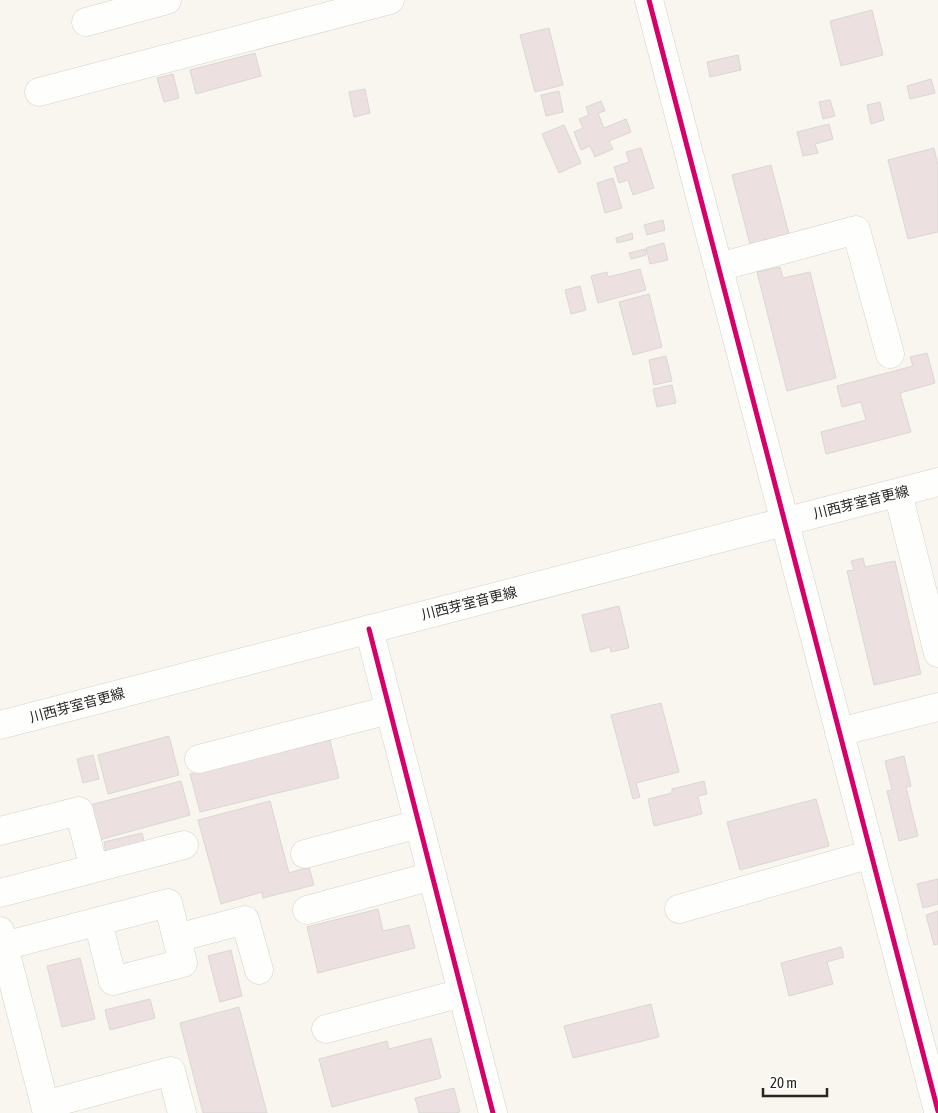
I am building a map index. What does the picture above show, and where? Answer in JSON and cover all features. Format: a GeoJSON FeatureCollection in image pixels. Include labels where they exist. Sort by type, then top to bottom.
{"type":"FeatureCollection","features":[{"type":"Feature","properties":{"kind":"street"},"geometry":{"type":"LineString","coordinates":[[86,22],[167,0]]}},
{"type":"Feature","properties":{"kind":"street"},"geometry":{"type":"LineString","coordinates":[[39,92],[390,0]]}},
{"type":"Feature","properties":{"kind":"street"},"geometry":{"type":"LineString","coordinates":[[649,0],[871,854],[936,1094]]}},
{"type":"Feature","properties":{"kind":"street"},"geometry":{"type":"LineString","coordinates":[[719,267],[856,230],[890,354]]}},
{"type":"Feature","properties":{"kind":"street","name":"川西芽室音更線"},"geometry":{"type":"LineString","coordinates":[[0,725],[938,482]]}},
{"type":"Feature","properties":{"kind":"street"},"geometry":{"type":"LineString","coordinates":[[898,493],[927,561],[938,653]]}},
{"type":"Feature","properties":{"kind":"street"},"geometry":{"type":"LineString","coordinates":[[369,629],[493,1113]]}},
{"type":"Feature","properties":{"kind":"street"},"geometry":{"type":"LineString","coordinates":[[839,732],[938,707]]}},
{"type":"Feature","properties":{"kind":"street"},"geometry":{"type":"LineString","coordinates":[[199,759],[390,710]]}},
{"type":"Feature","properties":{"kind":"street"},"geometry":{"type":"LineString","coordinates":[[0,831],[79,810],[94,868]]}},
{"type":"Feature","properties":{"kind":"street"},"geometry":{"type":"LineString","coordinates":[[305,854],[419,824]]}},
{"type":"Feature","properties":{"kind":"street"},"geometry":{"type":"LineString","coordinates":[[0,893],[184,845]]}},
{"type":"Feature","properties":{"kind":"street"},"geometry":{"type":"LineString","coordinates":[[679,909],[871,854]]}},
{"type":"Feature","properties":{"kind":"street"},"geometry":{"type":"LineString","coordinates":[[307,910],[432,876]]}},
{"type":"Feature","properties":{"kind":"street"},"geometry":{"type":"LineString","coordinates":[[98,922],[113,981],[183,962],[168,903],[98,922],[2,939],[46,1109],[171,1071],[182,1113]]}},
{"type":"Feature","properties":{"kind":"street"},"geometry":{"type":"LineString","coordinates":[[177,938],[245,920],[259,970]]}},
{"type":"Feature","properties":{"kind":"street"},"geometry":{"type":"LineString","coordinates":[[326,1029],[462,993]]}},
{"type":"Feature","properties":{"kind":"building"},"geometry":{"type":"Polygon","coordinates":[[[872,10],[883,55],[841,66],[830,21],[872,10]]]}},
{"type":"Feature","properties":{"kind":"building"},"geometry":{"type":"Polygon","coordinates":[[[549,28],[563,85],[535,92],[520,35],[549,28]]]}},
{"type":"Feature","properties":{"kind":"building"},"geometry":{"type":"Polygon","coordinates":[[[255,53],[261,76],[196,94],[190,70],[255,53]]]}},
{"type":"Feature","properties":{"kind":"building"},"geometry":{"type":"Polygon","coordinates":[[[738,55],[741,70],[710,77],[707,62],[738,55]]]}},
{"type":"Feature","properties":{"kind":"building"},"geometry":{"type":"Polygon","coordinates":[[[173,74],[179,98],[164,102],[157,78],[173,74]]]}},
{"type":"Feature","properties":{"kind":"building"},"geometry":{"type":"Polygon","coordinates":[[[931,79],[935,93],[910,99],[907,86],[931,79]]]}},
{"type":"Feature","properties":{"kind":"building"},"geometry":{"type":"Polygon","coordinates":[[[365,89],[370,113],[354,117],[349,92],[365,89]]]}},
{"type":"Feature","properties":{"kind":"building"},"geometry":{"type":"Polygon","coordinates":[[[559,91],[563,112],[546,116],[541,95],[559,91]]]}},
{"type":"Feature","properties":{"kind":"building"},"geometry":{"type":"Polygon","coordinates":[[[830,100],[835,116],[823,119],[819,102],[830,100]]]}},
{"type":"Feature","properties":{"kind":"building"},"geometry":{"type":"Polygon","coordinates":[[[601,101],[605,111],[598,113],[604,128],[626,119],[631,132],[609,141],[613,149],[595,157],[590,146],[581,150],[574,132],[583,128],[579,119],[589,115],[586,107],[601,101]]]}},
{"type":"Feature","properties":{"kind":"building"},"geometry":{"type":"Polygon","coordinates":[[[880,102],[884,120],[871,124],[867,105],[880,102]]]}},
{"type":"Feature","properties":{"kind":"building"},"geometry":{"type":"Polygon","coordinates":[[[829,124],[833,139],[815,144],[818,153],[803,156],[797,132],[829,124]]]}},
{"type":"Feature","properties":{"kind":"building"},"geometry":{"type":"Polygon","coordinates":[[[564,125],[581,163],[559,173],[542,134],[564,125]]]}},
{"type":"Feature","properties":{"kind":"building"},"geometry":{"type":"Polygon","coordinates":[[[641,148],[654,188],[633,195],[628,180],[619,183],[614,167],[629,162],[626,152],[641,148]]]}},
{"type":"Feature","properties":{"kind":"building"},"geometry":{"type":"Polygon","coordinates":[[[934,148],[938,166],[938,232],[908,239],[888,160],[934,148]]]}},
{"type":"Feature","properties":{"kind":"building"},"geometry":{"type":"Polygon","coordinates":[[[771,165],[789,234],[750,244],[732,175],[771,165]]]}},
{"type":"Feature","properties":{"kind":"building"},"geometry":{"type":"Polygon","coordinates":[[[613,178],[622,208],[605,213],[597,183],[613,178]]]}},
{"type":"Feature","properties":{"kind":"building"},"geometry":{"type":"Polygon","coordinates":[[[663,220],[665,230],[647,235],[644,225],[663,220]]]}},
{"type":"Feature","properties":{"kind":"building"},"geometry":{"type":"Polygon","coordinates":[[[632,233],[633,239],[617,243],[616,238],[632,233]]]}},
{"type":"Feature","properties":{"kind":"building"},"geometry":{"type":"Polygon","coordinates":[[[664,243],[668,260],[650,264],[646,248],[664,243]]]}},
{"type":"Feature","properties":{"kind":"building"},"geometry":{"type":"Polygon","coordinates":[[[645,249],[646,255],[631,259],[629,253],[645,249]]]}},
{"type":"Feature","properties":{"kind":"building"},"geometry":{"type":"Polygon","coordinates":[[[780,267],[783,278],[810,272],[836,378],[787,391],[757,272],[780,267]]]}},
{"type":"Feature","properties":{"kind":"building"},"geometry":{"type":"Polygon","coordinates":[[[640,269],[646,290],[598,303],[591,276],[607,272],[608,277],[640,269]]]}},
{"type":"Feature","properties":{"kind":"building"},"geometry":{"type":"Polygon","coordinates":[[[580,286],[586,310],[571,314],[565,290],[580,286]]]}},
{"type":"Feature","properties":{"kind":"building"},"geometry":{"type":"Polygon","coordinates":[[[649,294],[662,347],[633,355],[619,302],[649,294]]]}},
{"type":"Feature","properties":{"kind":"building"},"geometry":{"type":"Polygon","coordinates":[[[927,353],[935,383],[900,393],[911,432],[826,454],[821,432],[866,420],[861,402],[842,407],[837,386],[913,366],[910,357],[927,353]]]}},
{"type":"Feature","properties":{"kind":"building"},"geometry":{"type":"Polygon","coordinates":[[[666,356],[672,381],[654,385],[649,360],[666,356]]]}},
{"type":"Feature","properties":{"kind":"building"},"geometry":{"type":"Polygon","coordinates":[[[672,385],[676,403],[657,407],[653,389],[672,385]]]}},
{"type":"Feature","properties":{"kind":"building"},"geometry":{"type":"Polygon","coordinates":[[[863,558],[865,567],[895,561],[921,674],[874,685],[847,571],[854,570],[851,561],[863,558]]]}},
{"type":"Feature","properties":{"kind":"building"},"geometry":{"type":"Polygon","coordinates":[[[619,606],[629,648],[611,652],[610,647],[591,652],[582,615],[619,606]]]}},
{"type":"Feature","properties":{"kind":"building"},"geometry":{"type":"Polygon","coordinates":[[[661,703],[679,772],[636,783],[640,797],[633,799],[611,715],[661,703]]]}},
{"type":"Feature","properties":{"kind":"building"},"geometry":{"type":"Polygon","coordinates":[[[169,736],[179,775],[108,794],[98,755],[169,736]]]}},
{"type":"Feature","properties":{"kind":"building"},"geometry":{"type":"Polygon","coordinates":[[[330,740],[339,778],[200,812],[190,774],[330,740]]]}},
{"type":"Feature","properties":{"kind":"building"},"geometry":{"type":"Polygon","coordinates":[[[93,755],[99,779],[83,783],[77,759],[93,755]]]}},
{"type":"Feature","properties":{"kind":"building"},"geometry":{"type":"Polygon","coordinates":[[[904,756],[911,786],[906,787],[918,836],[899,841],[887,791],[892,790],[885,761],[904,756]]]}},
{"type":"Feature","properties":{"kind":"building"},"geometry":{"type":"Polygon","coordinates":[[[181,781],[190,815],[99,840],[90,805],[181,781]]]}},
{"type":"Feature","properties":{"kind":"building"},"geometry":{"type":"Polygon","coordinates":[[[704,781],[707,794],[698,796],[702,814],[654,826],[648,799],[672,793],[672,789],[704,781]]]}},
{"type":"Feature","properties":{"kind":"building"},"geometry":{"type":"Polygon","coordinates":[[[816,799],[829,846],[740,870],[727,822],[816,799]]]}},
{"type":"Feature","properties":{"kind":"building"},"geometry":{"type":"Polygon","coordinates":[[[270,801],[289,873],[309,867],[314,885],[263,898],[262,892],[221,904],[198,820],[270,801]]]}},
{"type":"Feature","properties":{"kind":"building"},"geometry":{"type":"Polygon","coordinates":[[[142,833],[146,850],[107,858],[104,842],[142,833]]]}},
{"type":"Feature","properties":{"kind":"building"},"geometry":{"type":"Polygon","coordinates":[[[938,879],[938,904],[923,908],[917,884],[938,879]]]}},
{"type":"Feature","properties":{"kind":"building"},"geometry":{"type":"Polygon","coordinates":[[[378,909],[383,931],[409,925],[415,948],[318,973],[307,927],[378,909]]]}},
{"type":"Feature","properties":{"kind":"building"},"geometry":{"type":"Polygon","coordinates":[[[938,911],[938,944],[934,945],[926,915],[938,911]]]}},
{"type":"Feature","properties":{"kind":"building"},"geometry":{"type":"Polygon","coordinates":[[[841,947],[844,957],[827,962],[833,984],[789,996],[781,963],[841,947]]]}},
{"type":"Feature","properties":{"kind":"building"},"geometry":{"type":"Polygon","coordinates":[[[231,950],[242,996],[220,1002],[208,956],[231,950]]]}},
{"type":"Feature","properties":{"kind":"building"},"geometry":{"type":"Polygon","coordinates":[[[80,958],[95,1019],[62,1027],[47,966],[80,958]]]}},
{"type":"Feature","properties":{"kind":"building"},"geometry":{"type":"Polygon","coordinates":[[[150,999],[155,1018],[110,1030],[105,1010],[150,999]]]}},
{"type":"Feature","properties":{"kind":"building"},"geometry":{"type":"Polygon","coordinates":[[[651,1004],[659,1037],[573,1058],[564,1026],[651,1004]]]}},
{"type":"Feature","properties":{"kind":"building"},"geometry":{"type":"Polygon","coordinates":[[[239,1007],[267,1113],[203,1113],[180,1023],[239,1007]]]}},
{"type":"Feature","properties":{"kind":"building"},"geometry":{"type":"Polygon","coordinates":[[[431,1038],[441,1078],[332,1107],[319,1059],[387,1041],[389,1049],[431,1038]]]}},
{"type":"Feature","properties":{"kind":"building"},"geometry":{"type":"Polygon","coordinates":[[[454,1088],[460,1112],[419,1113],[415,1098],[454,1088]]]}},
{"type":"Feature","properties":{"kind":"cycle path"},"geometry":{"type":"LineString","coordinates":[[649,0],[938,1111]]}},
{"type":"Feature","properties":{"kind":"cycle path"},"geometry":{"type":"LineString","coordinates":[[369,629],[493,1113]]}}]}
